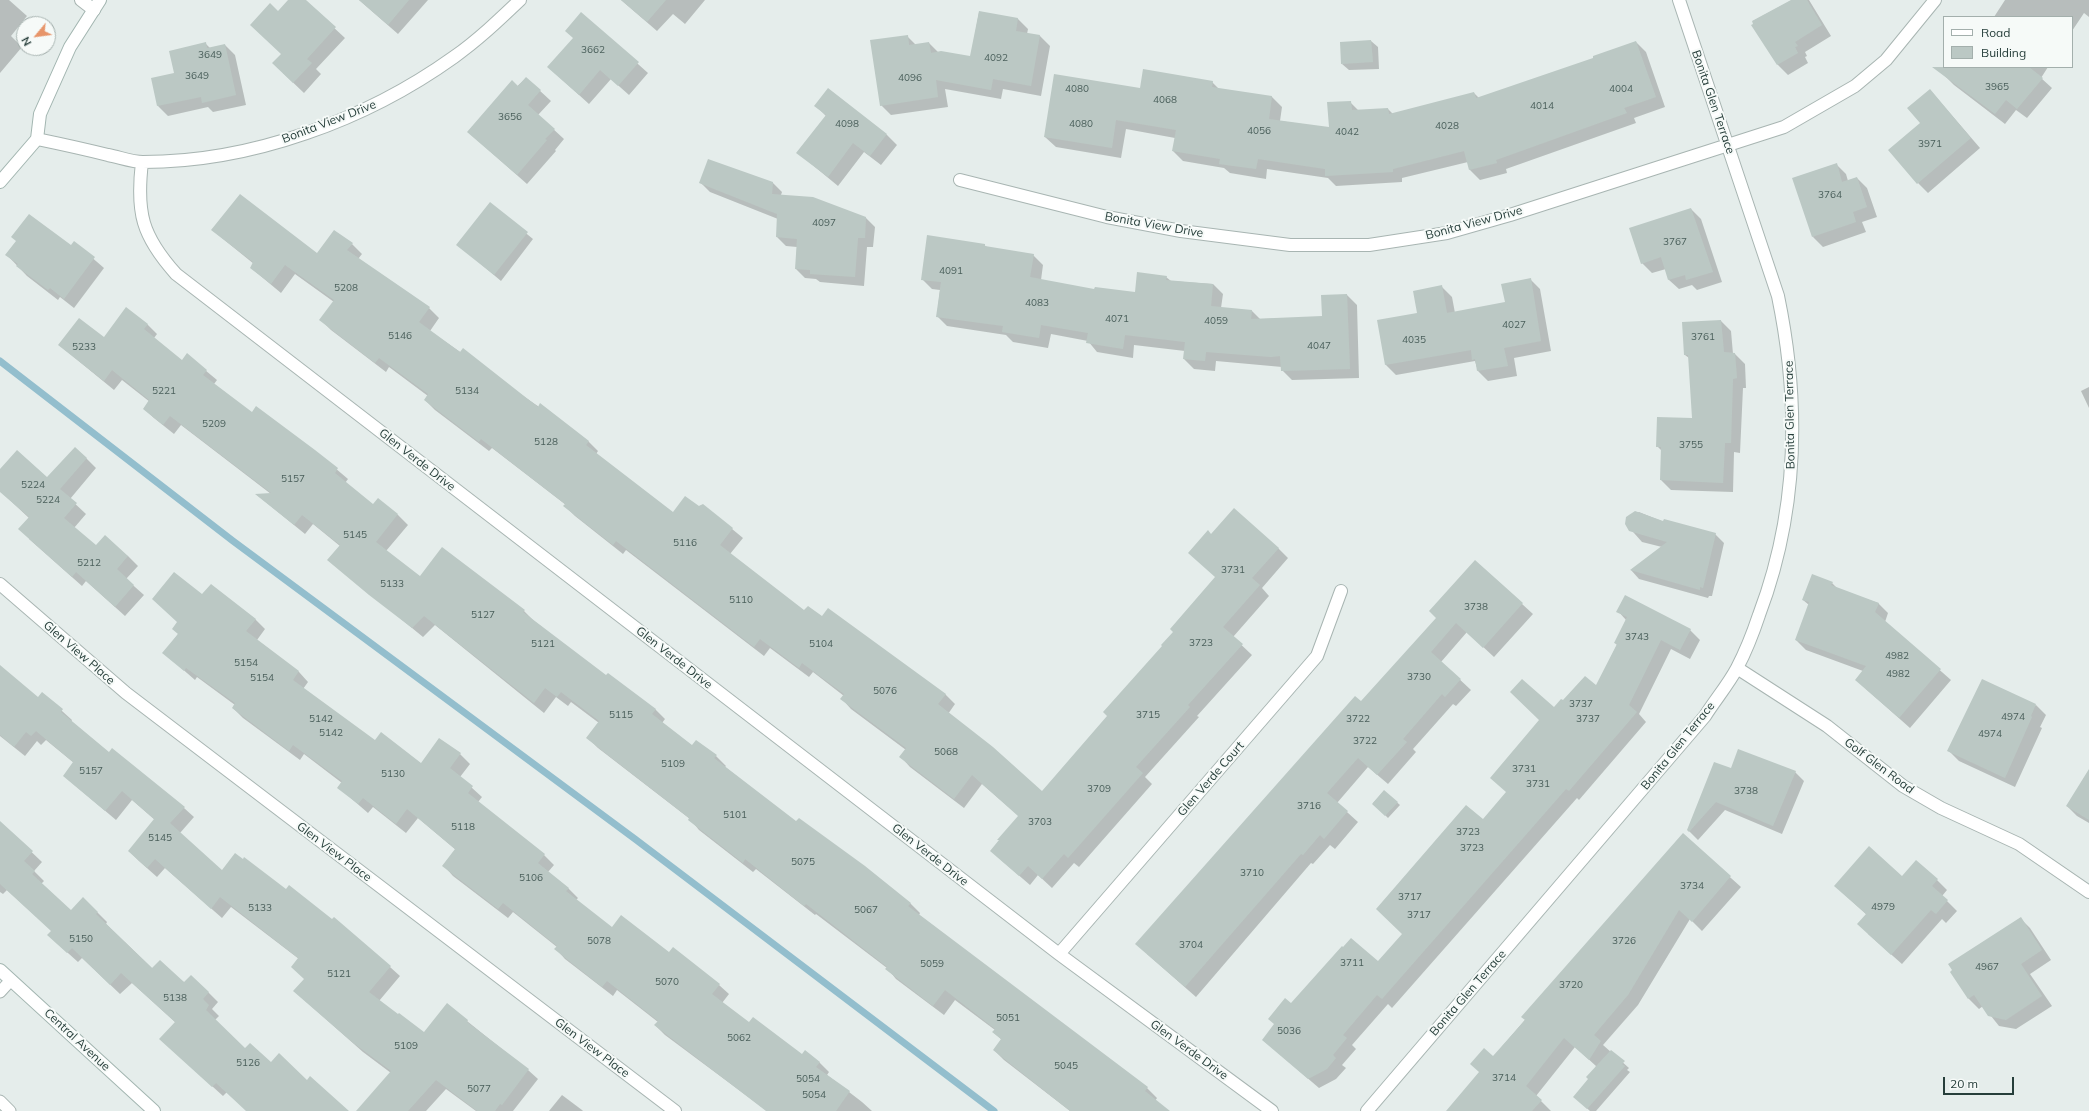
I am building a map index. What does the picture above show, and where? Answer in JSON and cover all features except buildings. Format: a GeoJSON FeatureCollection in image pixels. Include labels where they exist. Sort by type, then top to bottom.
{"type":"FeatureCollection","features":[{"type":"Feature","properties":{"kind":"street"},"geometry":{"type":"LineString","coordinates":[[0,182],[37,139],[40,114],[70,47],[97,5],[81,0]]}},
{"type":"Feature","properties":{"kind":"street","name":"Bonita View Drive"},"geometry":{"type":"LineString","coordinates":[[37,139],[142,162],[191,159],[266,145],[306,133],[383,101],[449,60],[491,28],[520,0]]}},
{"type":"Feature","properties":{"kind":"street","name":"Bonita Glen Terrace"},"geometry":{"type":"LineString","coordinates":[[1367,1111],[1705,716],[1737,668],[1766,598],[1776,562],[1789,495],[1793,449],[1791,372],[1778,296],[1679,0]]}},
{"type":"Feature","properties":{"kind":"street","name":"Bonita View Drive"},"geometry":{"type":"LineString","coordinates":[[960,180],[1085,212],[1181,231],[1290,245],[1369,245],[1447,232],[1510,215],[1784,127],[1855,86],[1886,60],[1935,0]]}},
{"type":"Feature","properties":{"kind":"street","name":"Glen Verde Drive"},"geometry":{"type":"LineString","coordinates":[[142,162],[139,189],[144,223],[156,252],[176,274],[1059,954],[1272,1111]]}},
{"type":"Feature","properties":{"kind":"street","name":"Glen View Place"},"geometry":{"type":"LineString","coordinates":[[0,584],[120,688],[676,1111]]}},
{"type":"Feature","properties":{"kind":"street","name":"Glen Verde Court"},"geometry":{"type":"LineString","coordinates":[[1059,954],[1318,656],[1341,591]]}},
{"type":"Feature","properties":{"kind":"street","name":"Golf Glen Road"},"geometry":{"type":"LineString","coordinates":[[1737,668],[1827,726],[1903,786],[1941,808],[2019,844],[2089,892]]}},
{"type":"Feature","properties":{"kind":"street","name":"Central Avenue"},"geometry":{"type":"LineString","coordinates":[[0,970],[154,1111]]}},
{"type":"Feature","properties":{"kind":"lane"},"geometry":{"type":"LineString","coordinates":[[0,992],[11,980]]}},
{"type":"Feature","properties":{"kind":"lane"},"geometry":{"type":"LineString","coordinates":[[0,1101],[10,1111]]}},
{"type":"Feature","properties":{"kind":"waterway"},"geometry":{"type":"LineString","coordinates":[[0,361],[233,541],[635,839],[994,1111]]}}]}
